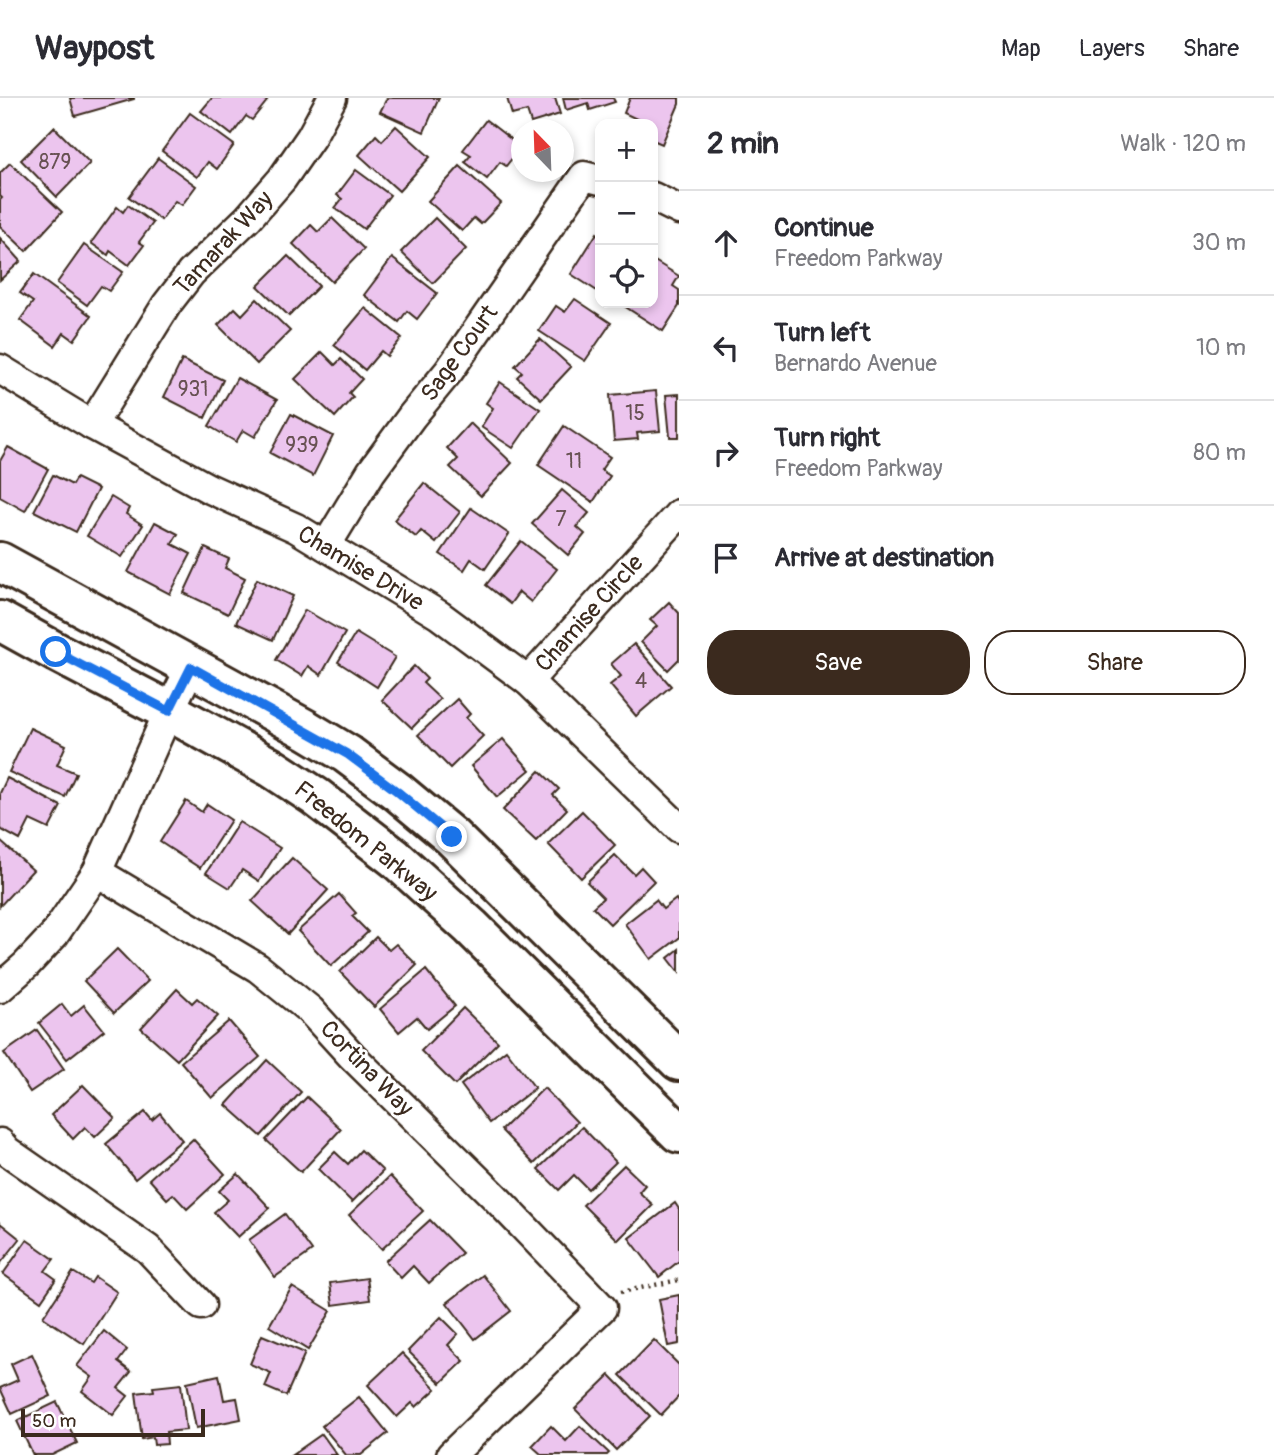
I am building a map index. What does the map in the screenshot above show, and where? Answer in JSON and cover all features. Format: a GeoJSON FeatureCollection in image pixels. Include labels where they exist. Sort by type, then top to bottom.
{"type":"FeatureCollection","features":[{"type":"Feature","properties":{"kind":"main road"},"geometry":{"type":"LineString","coordinates":[[0,562],[347,754],[452,837],[679,1061]]}},
{"type":"Feature","properties":{"kind":"main road","name":"Freedom Parkway"},"geometry":{"type":"LineString","coordinates":[[0,621],[272,768],[316,797],[395,858],[471,928],[679,1133]]}},
{"type":"Feature","properties":{"kind":"street","name":"Tamarak Way"},"geometry":{"type":"LineString","coordinates":[[92,425],[167,304],[191,273],[248,218],[282,179],[311,137],[332,98]]}},
{"type":"Feature","properties":{"kind":"street","name":"Sage Court"},"geometry":{"type":"LineString","coordinates":[[326,546],[371,472],[449,371],[584,176],[595,179]]}},
{"type":"Feature","properties":{"kind":"street"},"geometry":{"type":"LineString","coordinates":[[658,200],[679,210]]}},
{"type":"Feature","properties":{"kind":"street","name":"Chamise Drive"},"geometry":{"type":"LineString","coordinates":[[0,369],[92,425],[208,488],[296,528],[439,615],[528,681],[679,828]]}},
{"type":"Feature","properties":{"kind":"street","name":"Chamise Circle"},"geometry":{"type":"LineString","coordinates":[[528,681],[679,514]]}},
{"type":"Feature","properties":{"kind":"street"},"geometry":{"type":"LineString","coordinates":[[0,988],[54,935],[97,872],[191,667]]}},
{"type":"Feature","properties":{"kind":"street","name":"Cortina Way"},"geometry":{"type":"LineString","coordinates":[[97,872],[258,968],[310,1010],[352,1056],[494,1196],[597,1303]]}},
{"type":"Feature","properties":{"kind":"street"},"geometry":{"type":"LineString","coordinates":[[0,1143],[7,1151],[148,1249],[201,1305]]}},
{"type":"Feature","properties":{"kind":"street"},"geometry":{"type":"LineString","coordinates":[[451,1455],[597,1303]]}},
{"type":"Feature","properties":{"kind":"path"},"geometry":{"type":"LineString","coordinates":[[597,1303],[679,1280]]}},
{"type":"Feature","properties":{"kind":"building"},"geometry":{"type":"Polygon","coordinates":[[[70,98],[134,98],[134,99],[75,116],[70,98]]]}},
{"type":"Feature","properties":{"kind":"building"},"geometry":{"type":"Polygon","coordinates":[[[212,98],[262,98],[267,101],[252,120],[246,116],[232,135],[201,111],[212,98]]]}},
{"type":"Feature","properties":{"kind":"building"},"geometry":{"type":"Polygon","coordinates":[[[387,98],[439,98],[424,132],[380,112],[387,98]]]}},
{"type":"Feature","properties":{"kind":"building"},"geometry":{"type":"Polygon","coordinates":[[[507,98],[555,98],[560,114],[544,119],[530,119],[527,111],[512,115],[507,98]]]}},
{"type":"Feature","properties":{"kind":"building"},"geometry":{"type":"Polygon","coordinates":[[[563,98],[613,98],[615,102],[590,110],[588,103],[566,110],[563,98]]]}},
{"type":"Feature","properties":{"kind":"building"},"geometry":{"type":"Polygon","coordinates":[[[630,98],[679,98],[662,144],[658,142],[658,119],[637,119],[624,113],[630,98]]]}},
{"type":"Feature","properties":{"kind":"building"},"geometry":{"type":"Polygon","coordinates":[[[190,113],[234,145],[217,169],[208,162],[197,177],[162,151],[190,113]]]}},
{"type":"Feature","properties":{"kind":"building"},"geometry":{"type":"Polygon","coordinates":[[[486,120],[511,139],[511,160],[506,166],[500,162],[487,179],[465,162],[471,155],[463,150],[486,120]]]}},
{"type":"Feature","properties":{"kind":"building"},"geometry":{"type":"Polygon","coordinates":[[[396,126],[430,157],[399,191],[359,155],[376,135],[382,141],[396,126]]]}},
{"type":"Feature","properties":{"kind":"building"},"geometry":{"type":"Polygon","coordinates":[[[54,127],[90,163],[57,197],[21,160],[54,127]]]}},
{"type":"Feature","properties":{"kind":"building"},"geometry":{"type":"Polygon","coordinates":[[[158,158],[196,186],[182,205],[175,201],[161,220],[129,197],[158,158]]]}},
{"type":"Feature","properties":{"kind":"building"},"geometry":{"type":"Polygon","coordinates":[[[10,163],[62,212],[26,251],[0,226],[0,173],[10,163]]]}},
{"type":"Feature","properties":{"kind":"building"},"geometry":{"type":"Polygon","coordinates":[[[460,166],[501,203],[481,224],[474,218],[462,231],[428,201],[460,166]]]}},
{"type":"Feature","properties":{"kind":"building"},"geometry":{"type":"Polygon","coordinates":[[[356,170],[390,195],[364,229],[335,208],[342,199],[337,195],[356,170]]]}},
{"type":"Feature","properties":{"kind":"building"},"geometry":{"type":"Polygon","coordinates":[[[128,205],[153,223],[139,242],[144,245],[129,265],[110,251],[108,255],[91,243],[117,207],[123,212],[128,205]]]}},
{"type":"Feature","properties":{"kind":"building"},"geometry":{"type":"Polygon","coordinates":[[[332,218],[364,249],[332,282],[293,244],[311,225],[318,232],[332,218]]]}},
{"type":"Feature","properties":{"kind":"building"},"geometry":{"type":"Polygon","coordinates":[[[435,218],[466,249],[433,283],[401,252],[435,218]]]}},
{"type":"Feature","properties":{"kind":"building"},"geometry":{"type":"Polygon","coordinates":[[[595,236],[595,290],[571,274],[595,236]]]}},
{"type":"Feature","properties":{"kind":"building"},"geometry":{"type":"Polygon","coordinates":[[[0,238],[21,261],[0,280],[0,238]]]}},
{"type":"Feature","properties":{"kind":"building"},"geometry":{"type":"Polygon","coordinates":[[[84,245],[123,272],[109,291],[101,286],[87,305],[57,283],[84,245]]]}},
{"type":"Feature","properties":{"kind":"building"},"geometry":{"type":"Polygon","coordinates":[[[288,256],[319,286],[289,316],[258,286],[288,256]]]}},
{"type":"Feature","properties":{"kind":"building"},"geometry":{"type":"Polygon","coordinates":[[[392,258],[437,293],[417,319],[407,311],[399,322],[364,295],[392,258]]]}},
{"type":"Feature","properties":{"kind":"building"},"geometry":{"type":"Polygon","coordinates":[[[658,263],[679,276],[673,286],[679,290],[679,306],[663,331],[627,308],[658,308],[658,263]]]}},
{"type":"Feature","properties":{"kind":"building"},"geometry":{"type":"Polygon","coordinates":[[[34,274],[91,316],[74,340],[64,333],[55,346],[20,320],[33,302],[20,293],[34,274]]]}},
{"type":"Feature","properties":{"kind":"building"},"geometry":{"type":"Polygon","coordinates":[[[257,299],[290,331],[257,364],[218,325],[235,308],[242,315],[257,299]]]}},
{"type":"Feature","properties":{"kind":"building"},"geometry":{"type":"Polygon","coordinates":[[[575,299],[611,323],[585,361],[539,331],[556,306],[565,312],[575,299]]]}},
{"type":"Feature","properties":{"kind":"building"},"geometry":{"type":"Polygon","coordinates":[[[365,308],[402,338],[387,356],[381,351],[365,370],[334,345],[365,308]]]}},
{"type":"Feature","properties":{"kind":"building"},"geometry":{"type":"Polygon","coordinates":[[[540,339],[571,367],[541,399],[517,377],[522,372],[515,366],[540,339]]]}},
{"type":"Feature","properties":{"kind":"building"},"geometry":{"type":"Polygon","coordinates":[[[322,352],[335,365],[341,359],[362,379],[349,393],[353,397],[335,417],[295,379],[322,352]]]}},
{"type":"Feature","properties":{"kind":"building"},"geometry":{"type":"Polygon","coordinates":[[[182,360],[223,380],[205,418],[164,397],[182,360]]]}},
{"type":"Feature","properties":{"kind":"building"},"geometry":{"type":"Polygon","coordinates":[[[237,378],[277,400],[255,437],[243,430],[236,442],[209,426],[237,378]]]}},
{"type":"Feature","properties":{"kind":"building"},"geometry":{"type":"Polygon","coordinates":[[[500,382],[540,409],[513,448],[481,427],[493,408],[486,403],[500,382]]]}},
{"type":"Feature","properties":{"kind":"building"},"geometry":{"type":"Polygon","coordinates":[[[656,391],[660,431],[637,433],[638,439],[614,441],[610,395],[656,391]]]}},
{"type":"Feature","properties":{"kind":"building"},"geometry":{"type":"Polygon","coordinates":[[[679,394],[679,437],[670,437],[666,395],[679,394]]]}},
{"type":"Feature","properties":{"kind":"building"},"geometry":{"type":"Polygon","coordinates":[[[291,414],[333,436],[313,476],[270,453],[291,414]]]}},
{"type":"Feature","properties":{"kind":"building"},"geometry":{"type":"Polygon","coordinates":[[[470,423],[512,463],[481,496],[450,467],[458,459],[447,448],[470,423]]]}},
{"type":"Feature","properties":{"kind":"building"},"geometry":{"type":"Polygon","coordinates":[[[564,426],[610,457],[601,470],[610,476],[593,502],[538,465],[564,426]]]}},
{"type":"Feature","properties":{"kind":"building"},"geometry":{"type":"Polygon","coordinates":[[[8,447],[48,469],[25,511],[0,497],[0,461],[8,447]]]}},
{"type":"Feature","properties":{"kind":"building"},"geometry":{"type":"Polygon","coordinates":[[[53,475],[72,485],[76,478],[98,489],[76,532],[34,511],[53,475]]]}},
{"type":"Feature","properties":{"kind":"building"},"geometry":{"type":"Polygon","coordinates":[[[424,483],[460,512],[436,543],[421,531],[416,537],[394,520],[424,483]]]}},
{"type":"Feature","properties":{"kind":"building"},"geometry":{"type":"Polygon","coordinates":[[[562,490],[589,513],[577,527],[585,534],[568,555],[532,524],[562,490]]]}},
{"type":"Feature","properties":{"kind":"building"},"geometry":{"type":"Polygon","coordinates":[[[111,497],[129,508],[126,514],[143,525],[122,557],[87,536],[111,497]]]}},
{"type":"Feature","properties":{"kind":"building"},"geometry":{"type":"Polygon","coordinates":[[[471,508],[509,534],[485,569],[471,559],[464,570],[440,554],[471,508]]]}},
{"type":"Feature","properties":{"kind":"building"},"geometry":{"type":"Polygon","coordinates":[[[155,522],[178,534],[172,544],[191,554],[170,594],[128,572],[155,522]]]}},
{"type":"Feature","properties":{"kind":"building"},"geometry":{"type":"Polygon","coordinates":[[[521,541],[557,569],[531,602],[519,592],[510,604],[486,585],[521,541]]]}},
{"type":"Feature","properties":{"kind":"building"},"geometry":{"type":"Polygon","coordinates":[[[205,548],[229,559],[225,568],[245,578],[228,614],[184,593],[205,548]]]}},
{"type":"Feature","properties":{"kind":"building"},"geometry":{"type":"Polygon","coordinates":[[[257,579],[293,596],[273,640],[236,623],[257,579]]]}},
{"type":"Feature","properties":{"kind":"building"},"geometry":{"type":"Polygon","coordinates":[[[669,602],[679,613],[679,659],[668,670],[641,642],[657,626],[650,620],[669,602]]]}},
{"type":"Feature","properties":{"kind":"building"},"geometry":{"type":"Polygon","coordinates":[[[305,610],[345,633],[321,675],[308,666],[302,676],[276,660],[305,610]]]}},
{"type":"Feature","properties":{"kind":"building"},"geometry":{"type":"Polygon","coordinates":[[[356,633],[395,657],[377,687],[338,662],[356,633]]]}},
{"type":"Feature","properties":{"kind":"building"},"geometry":{"type":"Polygon","coordinates":[[[634,644],[671,686],[636,716],[610,685],[621,676],[611,664],[634,644]]]}},
{"type":"Feature","properties":{"kind":"building"},"geometry":{"type":"Polygon","coordinates":[[[414,666],[427,679],[423,683],[440,699],[412,728],[382,700],[414,666]]]}},
{"type":"Feature","properties":{"kind":"building"},"geometry":{"type":"Polygon","coordinates":[[[457,699],[470,714],[466,718],[483,736],[450,768],[418,735],[457,699]]]}},
{"type":"Feature","properties":{"kind":"building"},"geometry":{"type":"Polygon","coordinates":[[[30,728],[66,745],[57,765],[76,773],[65,797],[9,772],[30,728]]]}},
{"type":"Feature","properties":{"kind":"building"},"geometry":{"type":"Polygon","coordinates":[[[503,739],[530,770],[497,797],[471,766],[503,739]]]}},
{"type":"Feature","properties":{"kind":"building"},"geometry":{"type":"Polygon","coordinates":[[[540,771],[559,789],[553,795],[567,809],[536,841],[503,810],[540,771]]]}},
{"type":"Feature","properties":{"kind":"building"},"geometry":{"type":"Polygon","coordinates":[[[7,778],[61,806],[49,829],[30,820],[20,840],[0,829],[0,793],[7,778]]]}},
{"type":"Feature","properties":{"kind":"building"},"geometry":{"type":"Polygon","coordinates":[[[186,801],[202,812],[207,804],[231,820],[200,868],[160,842],[186,801]]]}},
{"type":"Feature","properties":{"kind":"building"},"geometry":{"type":"Polygon","coordinates":[[[582,811],[615,845],[581,878],[548,844],[582,811]]]}},
{"type":"Feature","properties":{"kind":"building"},"geometry":{"type":"Polygon","coordinates":[[[239,822],[280,848],[259,881],[242,870],[230,888],[206,873],[239,822]]]}},
{"type":"Feature","properties":{"kind":"building"},"geometry":{"type":"Polygon","coordinates":[[[0,841],[33,870],[0,906],[0,841]]]}},
{"type":"Feature","properties":{"kind":"building"},"geometry":{"type":"Polygon","coordinates":[[[615,855],[634,874],[641,867],[654,881],[610,924],[593,907],[603,898],[587,882],[615,855]]]}},
{"type":"Feature","properties":{"kind":"building"},"geometry":{"type":"Polygon","coordinates":[[[292,858],[328,890],[288,934],[252,901],[292,858]]]}},
{"type":"Feature","properties":{"kind":"building"},"geometry":{"type":"Polygon","coordinates":[[[339,894],[356,913],[352,916],[368,932],[331,966],[298,931],[339,894]]]}},
{"type":"Feature","properties":{"kind":"building"},"geometry":{"type":"Polygon","coordinates":[[[676,899],[679,904],[679,938],[651,959],[625,924],[656,900],[663,909],[676,899]]]}},
{"type":"Feature","properties":{"kind":"building"},"geometry":{"type":"Polygon","coordinates":[[[376,937],[389,950],[396,944],[417,965],[374,1007],[340,972],[376,937]]]}},
{"type":"Feature","properties":{"kind":"building"},"geometry":{"type":"Polygon","coordinates":[[[117,949],[148,981],[114,1013],[84,981],[117,949]]]}},
{"type":"Feature","properties":{"kind":"building"},"geometry":{"type":"Polygon","coordinates":[[[679,949],[679,972],[668,958],[679,949]]]}},
{"type":"Feature","properties":{"kind":"building"},"geometry":{"type":"Polygon","coordinates":[[[426,970],[455,1006],[427,1029],[417,1017],[399,1032],[380,1009],[426,970]]]}},
{"type":"Feature","properties":{"kind":"building"},"geometry":{"type":"Polygon","coordinates":[[[177,989],[192,1003],[197,998],[218,1016],[177,1060],[141,1028],[177,989]]]}},
{"type":"Feature","properties":{"kind":"building"},"geometry":{"type":"Polygon","coordinates":[[[62,1004],[71,1016],[84,1005],[104,1030],[67,1059],[39,1023],[62,1004]]]}},
{"type":"Feature","properties":{"kind":"building"},"geometry":{"type":"Polygon","coordinates":[[[463,1008],[498,1042],[455,1085],[421,1051],[463,1008]]]}},
{"type":"Feature","properties":{"kind":"building"},"geometry":{"type":"Polygon","coordinates":[[[229,1021],[260,1057],[212,1098],[181,1062],[229,1021]]]}},
{"type":"Feature","properties":{"kind":"building"},"geometry":{"type":"Polygon","coordinates":[[[37,1030],[64,1069],[30,1092],[4,1053],[37,1030]]]}},
{"type":"Feature","properties":{"kind":"building"},"geometry":{"type":"Polygon","coordinates":[[[506,1050],[535,1088],[489,1123],[461,1085],[506,1050]]]}},
{"type":"Feature","properties":{"kind":"building"},"geometry":{"type":"Polygon","coordinates":[[[267,1060],[301,1092],[261,1136],[226,1105],[267,1060]]]}},
{"type":"Feature","properties":{"kind":"building"},"geometry":{"type":"Polygon","coordinates":[[[83,1085],[115,1118],[95,1137],[85,1127],[73,1139],[51,1115],[83,1085]]]}},
{"type":"Feature","properties":{"kind":"building"},"geometry":{"type":"Polygon","coordinates":[[[544,1088],[577,1122],[534,1164],[501,1130],[544,1088]]]}},
{"type":"Feature","properties":{"kind":"building"},"geometry":{"type":"Polygon","coordinates":[[[307,1097],[341,1129],[301,1172],[266,1140],[307,1097]]]}},
{"type":"Feature","properties":{"kind":"building"},"geometry":{"type":"Polygon","coordinates":[[[145,1112],[152,1120],[160,1113],[182,1140],[135,1179],[106,1144],[145,1112]]]}},
{"type":"Feature","properties":{"kind":"building"},"geometry":{"type":"Polygon","coordinates":[[[582,1127],[616,1162],[588,1189],[574,1175],[559,1190],[538,1169],[582,1127]]]}},
{"type":"Feature","properties":{"kind":"building"},"geometry":{"type":"Polygon","coordinates":[[[193,1139],[225,1174],[187,1209],[173,1194],[167,1199],[149,1179],[193,1139]]]}},
{"type":"Feature","properties":{"kind":"building"},"geometry":{"type":"Polygon","coordinates":[[[361,1150],[383,1171],[352,1202],[318,1169],[335,1152],[348,1164],[361,1150]]]}},
{"type":"Feature","properties":{"kind":"building"},"geometry":{"type":"Polygon","coordinates":[[[624,1165],[645,1185],[639,1192],[653,1205],[618,1240],[583,1205],[624,1165]]]}},
{"type":"Feature","properties":{"kind":"building"},"geometry":{"type":"Polygon","coordinates":[[[238,1174],[270,1208],[238,1237],[214,1212],[228,1200],[219,1191],[238,1174]]]}},
{"type":"Feature","properties":{"kind":"building"},"geometry":{"type":"Polygon","coordinates":[[[390,1176],[423,1211],[382,1249],[349,1215],[390,1176]]]}},
{"type":"Feature","properties":{"kind":"building"},"geometry":{"type":"Polygon","coordinates":[[[675,1203],[679,1209],[679,1261],[659,1277],[629,1238],[675,1203]]]}},
{"type":"Feature","properties":{"kind":"building"},"geometry":{"type":"Polygon","coordinates":[[[285,1214],[312,1251],[275,1277],[249,1240],[285,1214]]]}},
{"type":"Feature","properties":{"kind":"building"},"geometry":{"type":"Polygon","coordinates":[[[430,1220],[462,1253],[429,1283],[413,1266],[401,1278],[385,1261],[430,1220]]]}},
{"type":"Feature","properties":{"kind":"building"},"geometry":{"type":"Polygon","coordinates":[[[0,1223],[20,1239],[0,1264],[0,1223]]]}},
{"type":"Feature","properties":{"kind":"building"},"geometry":{"type":"Polygon","coordinates":[[[27,1240],[54,1259],[45,1271],[56,1279],[41,1301],[3,1274],[27,1240]]]}},
{"type":"Feature","properties":{"kind":"building"},"geometry":{"type":"Polygon","coordinates":[[[73,1272],[91,1283],[95,1277],[117,1292],[84,1344],[43,1317],[73,1272]]]}},
{"type":"Feature","properties":{"kind":"building"},"geometry":{"type":"Polygon","coordinates":[[[483,1275],[511,1311],[475,1339],[447,1303],[483,1275]]]}},
{"type":"Feature","properties":{"kind":"building"},"geometry":{"type":"Polygon","coordinates":[[[367,1278],[370,1300],[333,1305],[330,1283],[367,1278]]]}},
{"type":"Feature","properties":{"kind":"building"},"geometry":{"type":"Polygon","coordinates":[[[292,1287],[331,1311],[308,1350],[269,1326],[292,1287]]]}},
{"type":"Feature","properties":{"kind":"building"},"geometry":{"type":"Polygon","coordinates":[[[679,1295],[679,1344],[668,1346],[659,1299],[679,1295]]]}},
{"type":"Feature","properties":{"kind":"building"},"geometry":{"type":"Polygon","coordinates":[[[441,1317],[458,1334],[448,1345],[464,1361],[441,1383],[408,1351],[441,1317]]]}},
{"type":"Feature","properties":{"kind":"building"},"geometry":{"type":"Polygon","coordinates":[[[104,1331],[127,1350],[118,1362],[131,1372],[118,1388],[128,1396],[113,1415],[82,1391],[92,1377],[77,1366],[104,1331]]]}},
{"type":"Feature","properties":{"kind":"building"},"geometry":{"type":"Polygon","coordinates":[[[262,1335],[305,1353],[286,1396],[265,1387],[271,1373],[250,1364],[262,1335]]]}},
{"type":"Feature","properties":{"kind":"building"},"geometry":{"type":"Polygon","coordinates":[[[654,1340],[679,1365],[679,1396],[661,1415],[620,1375],[654,1340]]]}},
{"type":"Feature","properties":{"kind":"building"},"geometry":{"type":"Polygon","coordinates":[[[402,1353],[436,1389],[416,1407],[412,1403],[397,1417],[368,1385],[402,1353]]]}},
{"type":"Feature","properties":{"kind":"building"},"geometry":{"type":"Polygon","coordinates":[[[32,1354],[51,1396],[12,1414],[0,1388],[18,1380],[11,1364],[32,1354]]]}},
{"type":"Feature","properties":{"kind":"building"},"geometry":{"type":"Polygon","coordinates":[[[219,1375],[224,1400],[237,1398],[241,1419],[196,1428],[187,1382],[219,1375]]]}},
{"type":"Feature","properties":{"kind":"building"},"geometry":{"type":"Polygon","coordinates":[[[610,1375],[650,1416],[616,1450],[575,1409],[610,1375]]]}},
{"type":"Feature","properties":{"kind":"building"},"geometry":{"type":"Polygon","coordinates":[[[181,1384],[186,1430],[166,1432],[167,1444],[154,1445],[153,1437],[142,1439],[136,1393],[154,1391],[153,1387],[181,1384]]]}},
{"type":"Feature","properties":{"kind":"building"},"geometry":{"type":"Polygon","coordinates":[[[359,1397],[388,1433],[361,1455],[346,1455],[322,1426],[359,1397]]]}},
{"type":"Feature","properties":{"kind":"building"},"geometry":{"type":"Polygon","coordinates":[[[57,1402],[77,1443],[52,1455],[33,1455],[17,1421],[57,1402]]]}},
{"type":"Feature","properties":{"kind":"building"},"geometry":{"type":"Polygon","coordinates":[[[551,1426],[566,1441],[580,1426],[609,1453],[542,1455],[532,1446],[551,1426]]]}},
{"type":"Feature","properties":{"kind":"building"},"geometry":{"type":"Polygon","coordinates":[[[322,1434],[337,1455],[292,1455],[322,1434]]]}},
{"type":"Feature","properties":{"kind":"route"},"geometry":{"type":"LineString","coordinates":[[56,652],[169,711],[191,667],[347,754],[452,837]]}}]}
